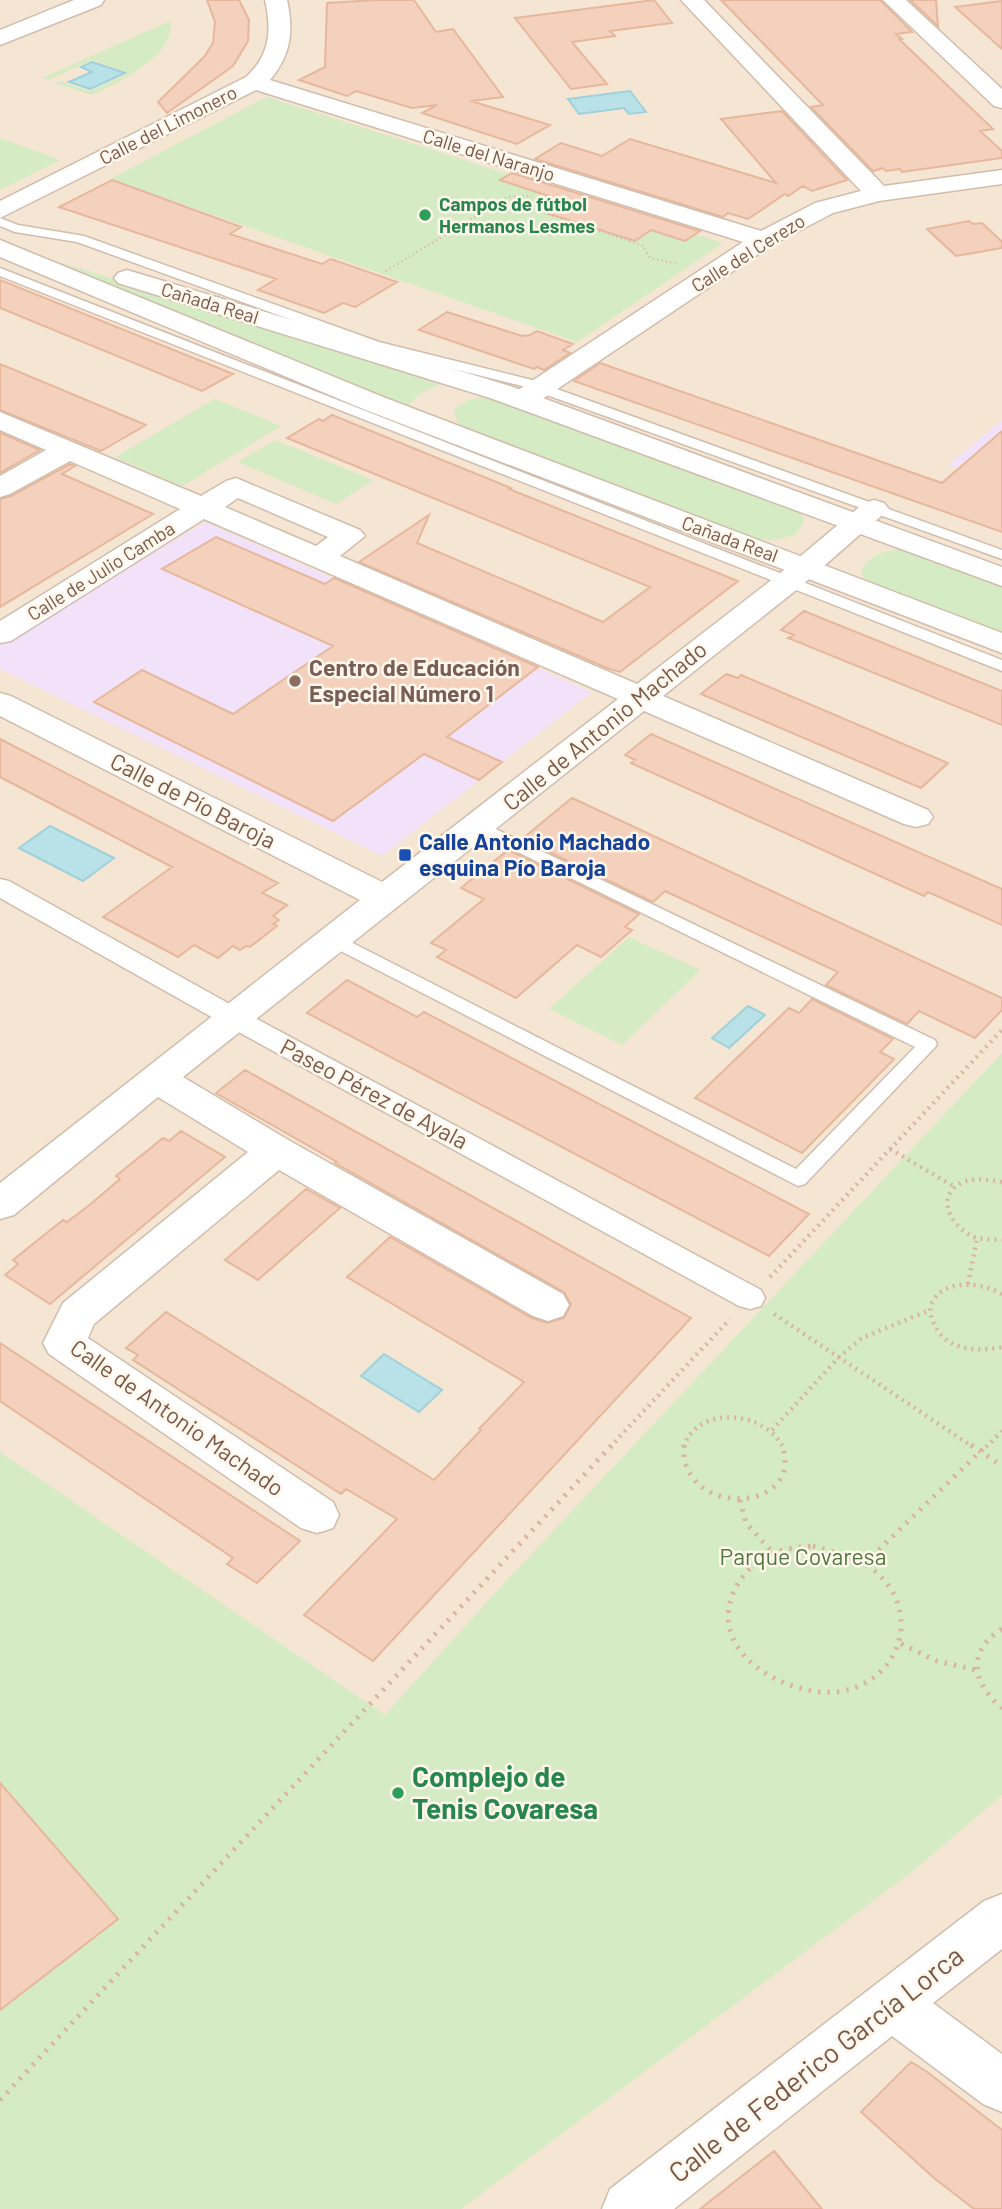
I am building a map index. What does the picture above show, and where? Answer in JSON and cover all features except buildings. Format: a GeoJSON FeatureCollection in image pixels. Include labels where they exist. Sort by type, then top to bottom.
{"type":"FeatureCollection","features":[{"type":"Feature","properties":{"kind":"street"},"geometry":{"type":"LineString","coordinates":[[0,38],[93,0]]}},
{"type":"Feature","properties":{"kind":"street","name":"Calle del Limonero"},"geometry":{"type":"LineString","coordinates":[[0,211],[254,82],[273,63],[282,39],[282,21],[276,0]]}},
{"type":"Feature","properties":{"kind":"street"},"geometry":{"type":"LineString","coordinates":[[692,0],[878,194]]}},
{"type":"Feature","properties":{"kind":"street"},"geometry":{"type":"LineString","coordinates":[[894,0],[1002,101]]}},
{"type":"Feature","properties":{"kind":"street","name":"Calle del Naranjo"},"geometry":{"type":"LineString","coordinates":[[254,82],[763,240]]}},
{"type":"Feature","properties":{"kind":"street","name":"Calle del Cerezo"},"geometry":{"type":"LineString","coordinates":[[521,393],[763,240],[824,208],[878,194],[1002,177]]}},
{"type":"Feature","properties":{"kind":"street","name":"Cañada Real"},"geometry":{"type":"LineString","coordinates":[[0,242],[521,393],[866,516],[1002,577]]}},
{"type":"Feature","properties":{"kind":"street","name":"Cañada Real"},"geometry":{"type":"LineString","coordinates":[[0,248],[797,574],[1002,644]]}},
{"type":"Feature","properties":{"kind":"street","name":"Cañada Real"},"geometry":{"type":"LineString","coordinates":[[458,437],[439,411],[446,400],[465,391],[521,393]]}},
{"type":"Feature","properties":{"kind":"street"},"geometry":{"type":"LineString","coordinates":[[0,420],[916,817]]}},
{"type":"Feature","properties":{"kind":"street"},"geometry":{"type":"LineString","coordinates":[[0,488],[68,450]]}},
{"type":"Feature","properties":{"kind":"street","name":"Calle de Julio Camba"},"geometry":{"type":"LineString","coordinates":[[0,634],[202,508]]}},
{"type":"Feature","properties":{"kind":"street","name":"Calle de Antonio Machado"},"geometry":{"type":"LineString","coordinates":[[0,1205],[156,1078],[797,574],[866,516]]}},
{"type":"Feature","properties":{"kind":"street","name":"Calle de Pío Baroja"},"geometry":{"type":"LineString","coordinates":[[0,703],[387,898]]}},
{"type":"Feature","properties":{"kind":"street","name":"Paseo Pérez de Ayala"},"geometry":{"type":"LineString","coordinates":[[0,887],[234,1018],[750,1298]]}},
{"type":"Feature","properties":{"kind":"street"},"geometry":{"type":"LineString","coordinates":[[156,1078],[276,1151],[548,1305]]}},
{"type":"Feature","properties":{"kind":"street","name":"Calle de Antonio Machado"},"geometry":{"type":"LineString","coordinates":[[276,1151],[78,1314],[64,1343],[317,1515]]}},
{"type":"Feature","properties":{"kind":"street","name":"Calle de Federico García Lorca"},"geometry":{"type":"LineString","coordinates":[[630,2209],[1002,1918]]}},
{"type":"Feature","properties":{"kind":"street"},"geometry":{"type":"LineString","coordinates":[[893,2005],[1002,2085]]}},
{"type":"Feature","properties":{"kind":"lane"},"geometry":{"type":"LineString","coordinates":[[0,222],[15,228],[80,239],[374,345],[521,393]]}},
{"type":"Feature","properties":{"kind":"lane"},"geometry":{"type":"LineString","coordinates":[[0,272],[797,574],[1002,666]]}},
{"type":"Feature","properties":{"kind":"lane"},"geometry":{"type":"LineString","coordinates":[[866,516],[1002,555]]}},
{"type":"Feature","properties":{"kind":"lane"},"geometry":{"type":"LineString","coordinates":[[333,940],[798,1179],[928,1045],[479,826]]}},
{"type":"Feature","properties":{"kind":"path"},"geometry":{"type":"LineString","coordinates":[[386,271],[507,197],[538,197]]}},
{"type":"Feature","properties":{"kind":"path"},"geometry":{"type":"LineString","coordinates":[[546,199],[555,202]]}},
{"type":"Feature","properties":{"kind":"path"},"geometry":{"type":"LineString","coordinates":[[548,214],[642,245],[654,259],[686,265]]}},
{"type":"Feature","properties":{"kind":"path"},"geometry":{"type":"LineString","coordinates":[[0,2101],[1002,1030]]}},
{"type":"Feature","properties":{"kind":"path"},"geometry":{"type":"LineString","coordinates":[[890,1149],[955,1187]]}},
{"type":"Feature","properties":{"kind":"path"},"geometry":{"type":"LineString","coordinates":[[1002,1182],[979,1178],[966,1181],[948,1195],[946,1205],[948,1216],[964,1233],[977,1238],[1002,1240]]}},
{"type":"Feature","properties":{"kind":"path"},"geometry":{"type":"LineString","coordinates":[[968,1284],[977,1238]]}},
{"type":"Feature","properties":{"kind":"path"},"geometry":{"type":"LineString","coordinates":[[1002,1294],[983,1286],[968,1284],[942,1291],[933,1300],[930,1310],[931,1321],[937,1332],[959,1348],[988,1351],[1002,1348]]}},
{"type":"Feature","properties":{"kind":"path"},"geometry":{"type":"LineString","coordinates":[[750,1298],[1002,1466]]}},
{"type":"Feature","properties":{"kind":"path"},"geometry":{"type":"LineString","coordinates":[[772,1430],[840,1356],[862,1338],[930,1310]]}},
{"type":"Feature","properties":{"kind":"path"},"geometry":{"type":"LineString","coordinates":[[723,1416],[758,1421],[772,1430],[787,1455],[781,1480],[756,1497],[740,1500],[707,1492],[694,1483],[685,1470],[682,1456],[684,1442],[693,1430],[706,1421],[723,1416]]}},
{"type":"Feature","properties":{"kind":"path"},"geometry":{"type":"LineString","coordinates":[[865,1563],[1002,1431]]}},
{"type":"Feature","properties":{"kind":"path"},"geometry":{"type":"LineString","coordinates":[[740,1500],[740,1514],[774,1554]]}},
{"type":"Feature","properties":{"kind":"path"},"geometry":{"type":"LineString","coordinates":[[813,1546],[840,1551],[865,1563],[886,1580],[898,1600],[904,1622],[901,1644],[891,1664],[874,1680],[850,1690],[824,1693],[798,1690],[772,1680],[750,1664],[735,1642],[728,1618],[731,1595],[742,1574],[761,1559],[774,1554],[785,1549],[813,1546]]}},
{"type":"Feature","properties":{"kind":"path"},"geometry":{"type":"LineString","coordinates":[[1002,1629],[985,1640],[977,1654],[976,1670],[981,1687],[1002,1708]]}},
{"type":"Feature","properties":{"kind":"path"},"geometry":{"type":"LineString","coordinates":[[901,1644],[926,1659],[976,1670]]}},
{"type":"Feature","properties":{"kind":"shaded area"},"geometry":{"type":"Polygon","coordinates":[[[0,0],[1002,0],[1002,2209],[0,2209],[0,0]]]}},
{"type":"Feature","properties":{"kind":"shaded area"},"geometry":{"type":"Polygon","coordinates":[[[1002,420],[1002,483],[948,465],[1002,420]]]}},
{"type":"Feature","properties":{"kind":"shaded area","name":"Centro de Educación Especial Número 1"},"geometry":{"type":"Polygon","coordinates":[[[205,522],[592,692],[382,856],[0,669],[0,646],[205,522]]]}},
{"type":"Feature","properties":{"kind":"green space"},"geometry":{"type":"Polygon","coordinates":[[[170,21],[170,33],[155,56],[130,75],[92,95],[55,83],[59,81],[89,91],[129,73],[92,60],[48,80],[42,78],[170,21]]]}},
{"type":"Feature","properties":{"kind":"green space","name":"Campos de fútbol Hermanos Lesmes"},"geometry":{"type":"Polygon","coordinates":[[[267,97],[723,243],[577,342],[110,179],[267,97]]]}},
{"type":"Feature","properties":{"kind":"green space"},"geometry":{"type":"Polygon","coordinates":[[[0,138],[60,160],[0,190],[0,138]]]}},
{"type":"Feature","properties":{"kind":"green space"},"geometry":{"type":"Polygon","coordinates":[[[55,261],[451,380],[422,393],[408,407],[51,263],[55,261]]]}},
{"type":"Feature","properties":{"kind":"green space"},"geometry":{"type":"Polygon","coordinates":[[[491,395],[800,509],[804,522],[795,535],[774,540],[749,538],[465,430],[458,424],[454,409],[469,400],[491,395]]]}},
{"type":"Feature","properties":{"kind":"green space"},"geometry":{"type":"Polygon","coordinates":[[[215,399],[281,426],[182,486],[115,457],[215,399]]]}},
{"type":"Feature","properties":{"kind":"green space"},"geometry":{"type":"Polygon","coordinates":[[[275,440],[373,480],[336,504],[238,462],[275,440]]]}},
{"type":"Feature","properties":{"kind":"green space"},"geometry":{"type":"Polygon","coordinates":[[[901,549],[914,550],[1002,583],[1002,638],[870,587],[861,572],[868,562],[882,553],[901,549]]]}},
{"type":"Feature","properties":{"kind":"green space"},"geometry":{"type":"Polygon","coordinates":[[[629,937],[700,970],[622,1045],[549,1009],[629,937]]]}},
{"type":"Feature","properties":{"kind":"green space","name":"Complejo de Tenis Covaresa"},"geometry":{"type":"Polygon","coordinates":[[[1002,1053],[1002,1795],[913,1871],[461,2209],[0,2209],[0,1452],[385,1715],[494,1594],[1002,1053]]]}},
{"type":"Feature","properties":{"kind":"water"},"geometry":{"type":"Polygon","coordinates":[[[92,62],[125,73],[90,89],[69,82],[92,72],[81,67],[92,62]]]}},
{"type":"Feature","properties":{"kind":"water"},"geometry":{"type":"Polygon","coordinates":[[[630,91],[646,112],[629,114],[624,108],[579,114],[568,99],[630,91]]]}},
{"type":"Feature","properties":{"kind":"water"},"geometry":{"type":"Polygon","coordinates":[[[50,826],[114,858],[83,881],[19,848],[50,826]]]}},
{"type":"Feature","properties":{"kind":"water"},"geometry":{"type":"Polygon","coordinates":[[[748,1006],[765,1015],[729,1048],[712,1038],[748,1006]]]}},
{"type":"Feature","properties":{"kind":"water"},"geometry":{"type":"Polygon","coordinates":[[[384,1354],[442,1390],[419,1412],[361,1376],[384,1354]]]}},
{"type":"Feature","properties":{"kind":"place","name":"Campos de fútbol Hermanos Lesmes"},"geometry":{"type":"Point","coordinates":[425,215]}},
{"type":"Feature","properties":{"kind":"place","name":"Centro de Educación Especial Número 1"},"geometry":{"type":"Point","coordinates":[295,681]}},
{"type":"Feature","properties":{"kind":"place","name":"Calle Antonio Machado esquina Pío Baroja"},"geometry":{"type":"Point","coordinates":[405,855]}},
{"type":"Feature","properties":{"kind":"place","name":"Complejo de Tenis Covaresa"},"geometry":{"type":"Point","coordinates":[398,1793]}},
{"type":"Feature","properties":{"kind":"park label","name":"Parque Covaresa"},"geometry":{"type":"Point","coordinates":[803,1557]}}]}
